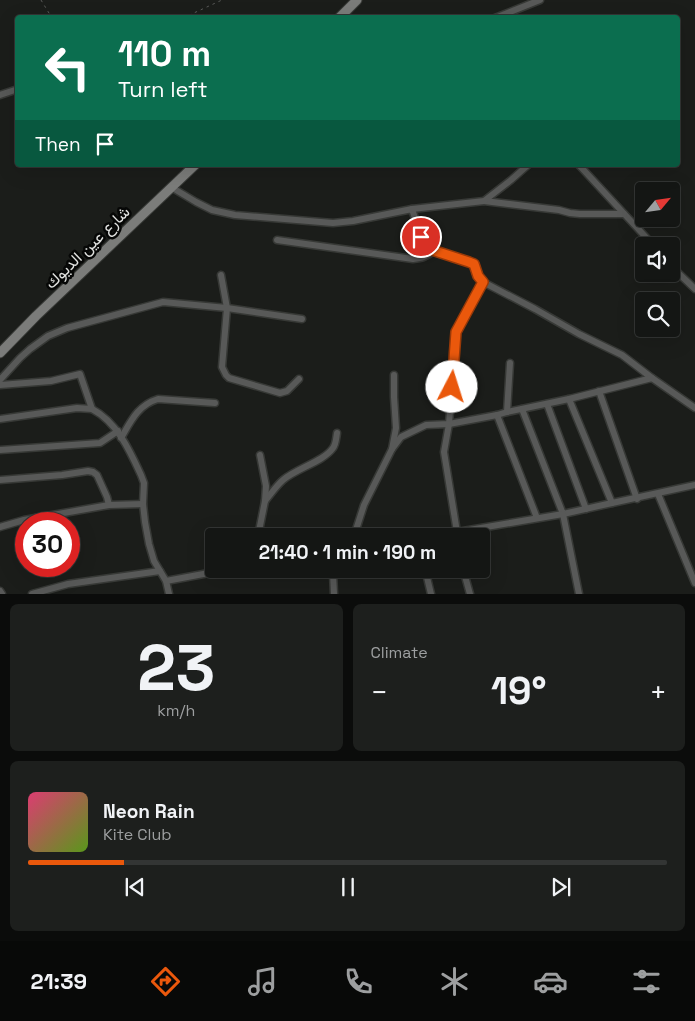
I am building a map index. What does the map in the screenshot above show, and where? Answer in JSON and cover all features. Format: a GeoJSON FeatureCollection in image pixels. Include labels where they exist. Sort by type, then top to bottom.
{"type":"FeatureCollection","features":[{"type":"Feature","properties":{"kind":"main road"},"geometry":{"type":"LineString","coordinates":[[342,15],[357,0]]}},
{"type":"Feature","properties":{"kind":"main road","name":"شارع عين الديوك"},"geometry":{"type":"LineString","coordinates":[[0,352],[193,167]]}},
{"type":"Feature","properties":{"kind":"street"},"geometry":{"type":"LineString","coordinates":[[502,15],[540,0]]}},
{"type":"Feature","properties":{"kind":"street"},"geometry":{"type":"LineString","coordinates":[[0,95],[15,90]]}},
{"type":"Feature","properties":{"kind":"street"},"geometry":{"type":"LineString","coordinates":[[484,201],[526,167]]}},
{"type":"Feature","properties":{"kind":"street"},"geometry":{"type":"LineString","coordinates":[[581,167],[646,237]]}},
{"type":"Feature","properties":{"kind":"street"},"geometry":{"type":"LineString","coordinates":[[171,188],[212,210],[235,215],[333,223],[353,221],[412,209],[484,201],[570,213],[624,214]]}},
{"type":"Feature","properties":{"kind":"street"},"geometry":{"type":"LineString","coordinates":[[412,209],[421,237],[429,249],[474,264],[478,276],[483,282],[622,355],[695,408]]}},
{"type":"Feature","properties":{"kind":"street"},"geometry":{"type":"LineString","coordinates":[[277,240],[413,259],[421,258],[433,251]]}},
{"type":"Feature","properties":{"kind":"street"},"geometry":{"type":"LineString","coordinates":[[221,274],[227,308],[222,367],[226,375],[234,380],[280,393],[287,391],[299,379]]}},
{"type":"Feature","properties":{"kind":"street"},"geometry":{"type":"LineString","coordinates":[[680,275],[695,289]]}},
{"type":"Feature","properties":{"kind":"street"},"geometry":{"type":"LineString","coordinates":[[456,528],[444,452],[456,332],[483,282]]}},
{"type":"Feature","properties":{"kind":"street"},"geometry":{"type":"LineString","coordinates":[[0,380],[20,358],[48,336],[67,328],[163,302],[227,308],[302,319]]}},
{"type":"Feature","properties":{"kind":"street"},"geometry":{"type":"LineString","coordinates":[[507,412],[510,363]]}},
{"type":"Feature","properties":{"kind":"street"},"geometry":{"type":"LineString","coordinates":[[0,385],[51,382],[80,374],[92,409]]}},
{"type":"Feature","properties":{"kind":"street"},"geometry":{"type":"LineString","coordinates":[[392,449],[396,428],[394,375]]}},
{"type":"Feature","properties":{"kind":"street"},"geometry":{"type":"LineString","coordinates":[[357,528],[364,506],[392,449],[401,437],[426,425],[448,424],[497,415],[652,378]]}},
{"type":"Feature","properties":{"kind":"street"},"geometry":{"type":"LineString","coordinates":[[599,391],[637,499]]}},
{"type":"Feature","properties":{"kind":"street"},"geometry":{"type":"LineString","coordinates":[[121,438],[144,405],[158,399],[215,403]]}},
{"type":"Feature","properties":{"kind":"street"},"geometry":{"type":"LineString","coordinates":[[570,399],[612,503]]}},
{"type":"Feature","properties":{"kind":"street"},"geometry":{"type":"LineString","coordinates":[[547,404],[586,509]]}},
{"type":"Feature","properties":{"kind":"street"},"geometry":{"type":"LineString","coordinates":[[0,419],[84,408],[92,409],[101,414],[118,431],[144,483],[143,504],[149,544],[154,560],[166,580],[169,594]]}},
{"type":"Feature","properties":{"kind":"street"},"geometry":{"type":"LineString","coordinates":[[522,409],[563,514],[579,594]]}},
{"type":"Feature","properties":{"kind":"street"},"geometry":{"type":"LineString","coordinates":[[497,415],[537,518]]}},
{"type":"Feature","properties":{"kind":"street"},"geometry":{"type":"LineString","coordinates":[[0,450],[100,443],[118,431]]}},
{"type":"Feature","properties":{"kind":"street"},"geometry":{"type":"LineString","coordinates":[[265,501],[283,480],[324,456],[332,449],[336,442],[337,433]]}},
{"type":"Feature","properties":{"kind":"street"},"geometry":{"type":"LineString","coordinates":[[260,455],[266,486],[260,528]]}},
{"type":"Feature","properties":{"kind":"street"},"geometry":{"type":"LineString","coordinates":[[0,480],[93,472],[108,497],[109,504]]}},
{"type":"Feature","properties":{"kind":"street"},"geometry":{"type":"LineString","coordinates":[[487,528],[637,499],[695,485]]}},
{"type":"Feature","properties":{"kind":"street"},"geometry":{"type":"LineString","coordinates":[[658,494],[695,583]]}},
{"type":"Feature","properties":{"kind":"street"},"geometry":{"type":"LineString","coordinates":[[0,527],[24,520],[109,504],[143,504]]}},
{"type":"Feature","properties":{"kind":"street"},"geometry":{"type":"LineString","coordinates":[[32,594],[68,584],[160,571]]}},
{"type":"Feature","properties":{"kind":"street"},"geometry":{"type":"LineString","coordinates":[[166,580],[205,573]]}},
{"type":"Feature","properties":{"kind":"street"},"geometry":{"type":"LineString","coordinates":[[333,578],[334,594]]}},
{"type":"Feature","properties":{"kind":"street"},"geometry":{"type":"LineString","coordinates":[[427,578],[431,594]]}},
{"type":"Feature","properties":{"kind":"street"},"geometry":{"type":"LineString","coordinates":[[465,578],[470,594]]}},
{"type":"Feature","properties":{"kind":"path"},"geometry":{"type":"LineString","coordinates":[[41,0],[50,15]]}},
{"type":"Feature","properties":{"kind":"path"},"geometry":{"type":"LineString","coordinates":[[190,15],[222,0]]}},
{"type":"Feature","properties":{"kind":"route"},"geometry":{"type":"LineString","coordinates":[[421,237],[429,249],[474,264],[478,276],[483,282],[456,332],[452,387]]}}]}
